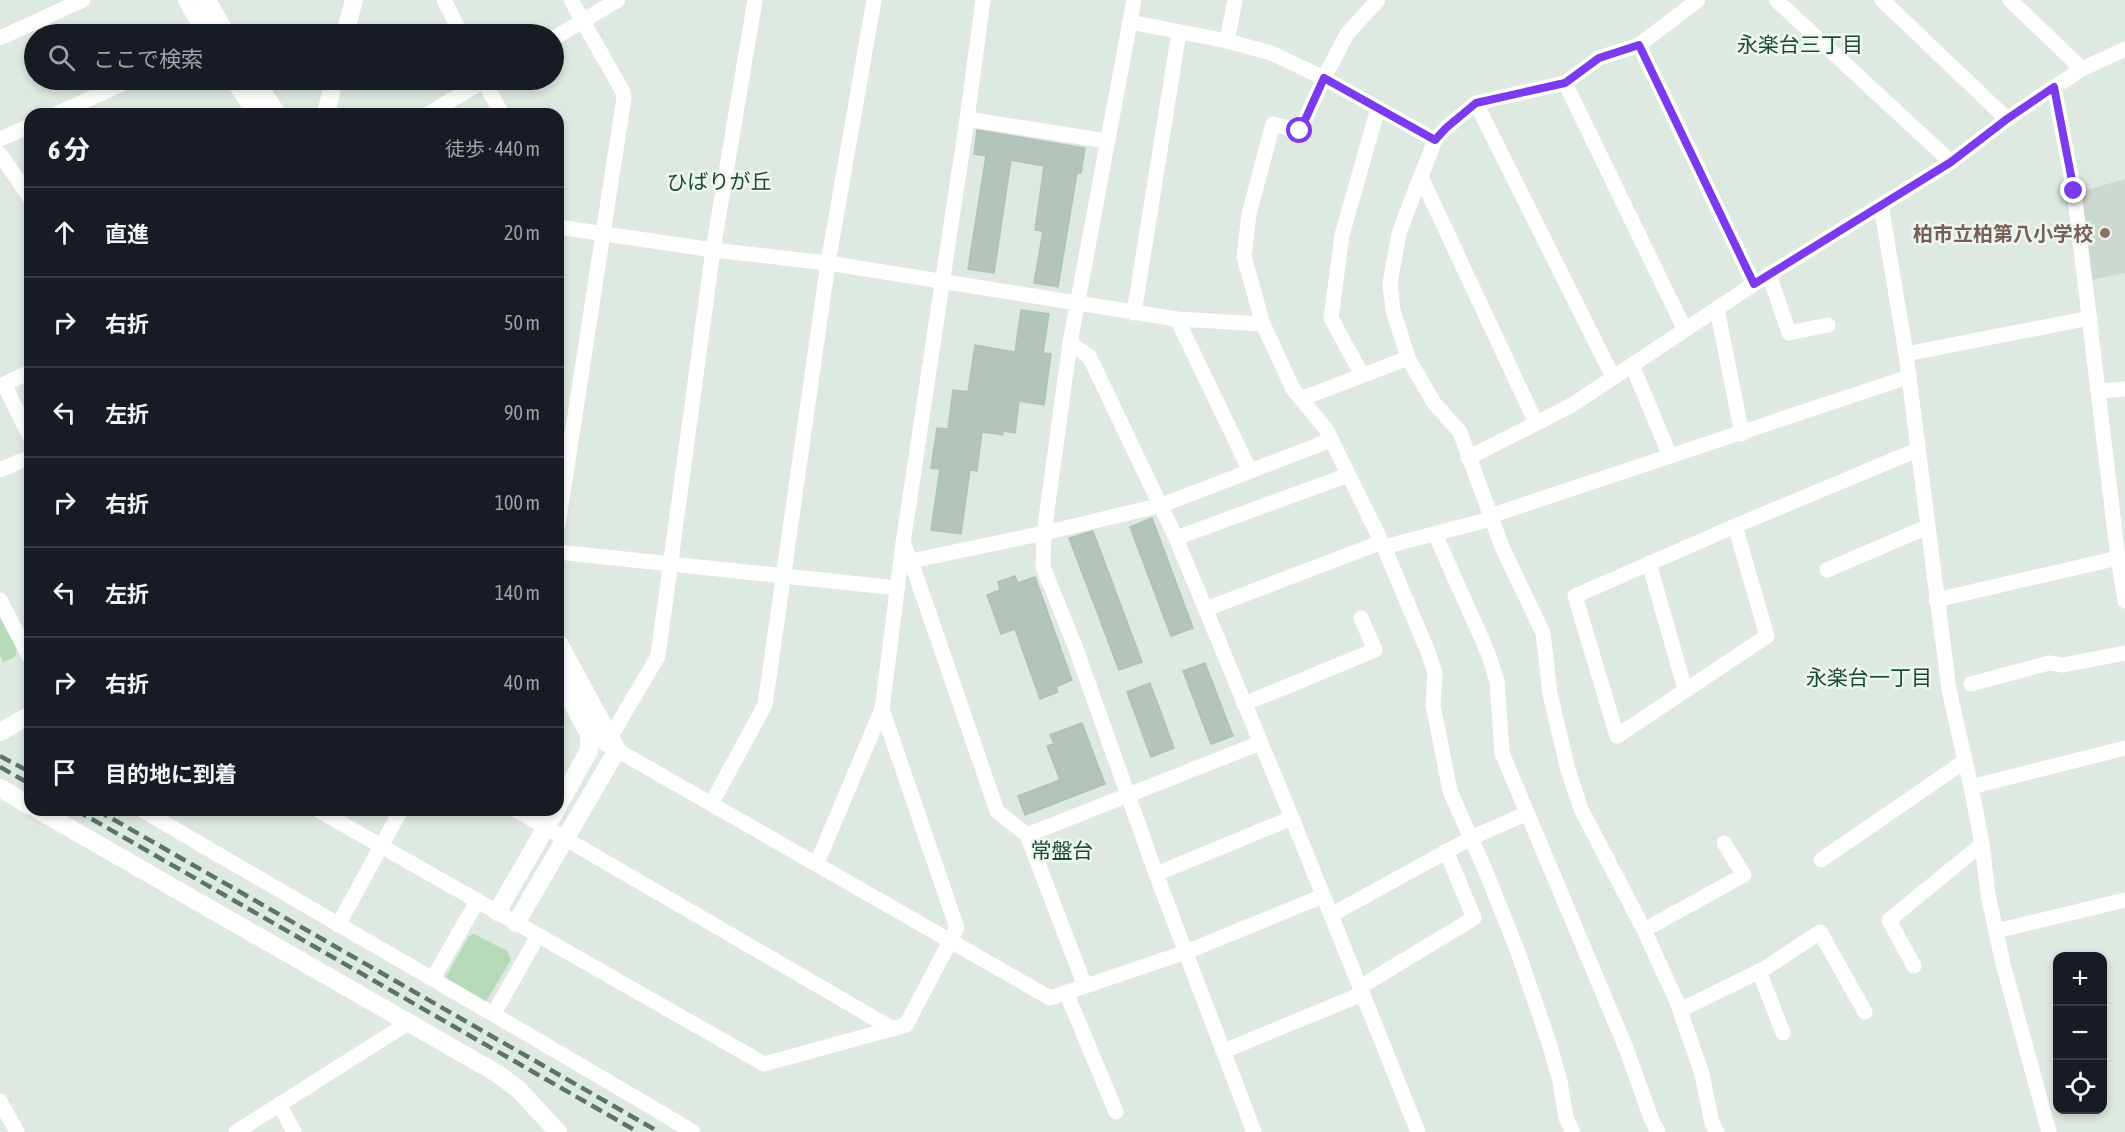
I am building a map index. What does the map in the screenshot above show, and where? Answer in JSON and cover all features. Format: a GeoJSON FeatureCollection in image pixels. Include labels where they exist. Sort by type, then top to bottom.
{"type":"FeatureCollection","features":[{"type":"Feature","properties":{"kind":"street"},"geometry":{"type":"LineString","coordinates":[[31,24],[83,0]]}},
{"type":"Feature","properties":{"kind":"street"},"geometry":{"type":"LineString","coordinates":[[187,0],[200,24]]}},
{"type":"Feature","properties":{"kind":"street"},"geometry":{"type":"LineString","coordinates":[[207,0],[220,24]]}},
{"type":"Feature","properties":{"kind":"street"},"geometry":{"type":"LineString","coordinates":[[348,24],[354,0]]}},
{"type":"Feature","properties":{"kind":"street"},"geometry":{"type":"LineString","coordinates":[[444,0],[456,24]]}},
{"type":"Feature","properties":{"kind":"street"},"geometry":{"type":"LineString","coordinates":[[564,486],[624,98],[623,92],[571,0]]}},
{"type":"Feature","properties":{"kind":"street"},"geometry":{"type":"LineString","coordinates":[[564,32],[618,0]]}},
{"type":"Feature","properties":{"kind":"street"},"geometry":{"type":"LineString","coordinates":[[516,923],[566,839],[658,656],[713,250],[755,0]]}},
{"type":"Feature","properties":{"kind":"street"},"geometry":{"type":"LineString","coordinates":[[711,804],[765,705],[828,263],[874,0]]}},
{"type":"Feature","properties":{"kind":"street"},"geometry":{"type":"LineString","coordinates":[[817,863],[882,709],[903,543],[983,0]]}},
{"type":"Feature","properties":{"kind":"street"},"geometry":{"type":"LineString","coordinates":[[1134,0],[1070,343],[1044,533],[1043,567],[1075,646],[1156,874],[1254,1132]]}},
{"type":"Feature","properties":{"kind":"street"},"geometry":{"type":"LineString","coordinates":[[1227,41],[1235,0]]}},
{"type":"Feature","properties":{"kind":"street"},"geometry":{"type":"LineString","coordinates":[[1378,0],[1347,34],[1300,131],[1273,124],[1249,214],[1244,257],[1263,324],[1293,389],[1326,429],[1383,544],[1428,652],[1435,673],[1433,705],[1438,741],[1450,791],[1514,942],[1530,986],[1560,1081],[1566,1118],[1573,1132]]}},
{"type":"Feature","properties":{"kind":"street"},"geometry":{"type":"LineString","coordinates":[[1698,0],[1639,45],[1599,58],[1565,83],[1476,103],[1446,128],[1435,140],[1399,234],[1390,283],[1393,310],[1408,358],[1434,403],[1460,432],[1502,547],[1543,633],[1550,694],[1568,770],[1581,809],[1644,930],[1680,1010],[1702,1074],[1712,1123],[1717,1132]]}},
{"type":"Feature","properties":{"kind":"street"},"geometry":{"type":"LineString","coordinates":[[1776,0],[1951,162]]}},
{"type":"Feature","properties":{"kind":"street"},"geometry":{"type":"LineString","coordinates":[[1882,0],[2007,119]]}},
{"type":"Feature","properties":{"kind":"street"},"geometry":{"type":"LineString","coordinates":[[2010,0],[2082,69]]}},
{"type":"Feature","properties":{"kind":"street"},"geometry":{"type":"LineString","coordinates":[[1130,22],[1227,41],[1270,53],[1324,78],[1435,140]]}},
{"type":"Feature","properties":{"kind":"street"},"geometry":{"type":"LineString","coordinates":[[0,38],[24,27]]}},
{"type":"Feature","properties":{"kind":"street"},"geometry":{"type":"LineString","coordinates":[[1134,313],[1179,32]]}},
{"type":"Feature","properties":{"kind":"street"},"geometry":{"type":"LineString","coordinates":[[1639,45],[1754,284]]}},
{"type":"Feature","properties":{"kind":"street"},"geometry":{"type":"LineString","coordinates":[[1468,459],[1572,405],[1769,274],[1951,162],[2054,87],[2082,69],[2125,49]]}},
{"type":"Feature","properties":{"kind":"street"},"geometry":{"type":"LineString","coordinates":[[1565,83],[1685,330]]}},
{"type":"Feature","properties":{"kind":"street"},"geometry":{"type":"LineString","coordinates":[[2054,87],[2074,191],[2125,601]]}},
{"type":"Feature","properties":{"kind":"street"},"geometry":{"type":"LineString","coordinates":[[69,108],[109,90]]}},
{"type":"Feature","properties":{"kind":"street"},"geometry":{"type":"LineString","coordinates":[[241,90],[253,108]]}},
{"type":"Feature","properties":{"kind":"street"},"geometry":{"type":"LineString","coordinates":[[261,90],[273,108]]}},
{"type":"Feature","properties":{"kind":"street"},"geometry":{"type":"LineString","coordinates":[[327,108],[332,90]]}},
{"type":"Feature","properties":{"kind":"street"},"geometry":{"type":"LineString","coordinates":[[438,108],[468,90]]}},
{"type":"Feature","properties":{"kind":"street"},"geometry":{"type":"LineString","coordinates":[[489,90],[499,108]]}},
{"type":"Feature","properties":{"kind":"street"},"geometry":{"type":"LineString","coordinates":[[1476,103],[1613,377]]}},
{"type":"Feature","properties":{"kind":"street"},"geometry":{"type":"LineString","coordinates":[[1362,375],[1331,318],[1342,235],[1378,108]]}},
{"type":"Feature","properties":{"kind":"street"},"geometry":{"type":"LineString","coordinates":[[967,119],[1107,141]]}},
{"type":"Feature","properties":{"kind":"street"},"geometry":{"type":"LineString","coordinates":[[0,140],[24,129]]}},
{"type":"Feature","properties":{"kind":"street"},"geometry":{"type":"LineString","coordinates":[[0,154],[24,189]]}},
{"type":"Feature","properties":{"kind":"street"},"geometry":{"type":"LineString","coordinates":[[1421,177],[1536,423]]}},
{"type":"Feature","properties":{"kind":"street"},"geometry":{"type":"LineString","coordinates":[[1881,205],[1906,354],[1949,690],[1971,787],[1996,931],[2049,1132]]}},
{"type":"Feature","properties":{"kind":"street"},"geometry":{"type":"LineString","coordinates":[[564,228],[713,250],[828,263],[1177,319],[1263,324]]}},
{"type":"Feature","properties":{"kind":"street"},"geometry":{"type":"LineString","coordinates":[[1769,274],[1789,333],[1828,325]]}},
{"type":"Feature","properties":{"kind":"street"},"geometry":{"type":"LineString","coordinates":[[1717,309],[1742,434]]}},
{"type":"Feature","properties":{"kind":"street"},"geometry":{"type":"LineString","coordinates":[[1906,354],[2090,318]]}},
{"type":"Feature","properties":{"kind":"street"},"geometry":{"type":"LineString","coordinates":[[1177,319],[1250,471]]}},
{"type":"Feature","properties":{"kind":"street"},"geometry":{"type":"LineString","coordinates":[[1070,343],[1089,356],[1162,505],[1292,818],[1418,1132]]}},
{"type":"Feature","properties":{"kind":"street"},"geometry":{"type":"LineString","coordinates":[[1301,399],[1408,358]]}},
{"type":"Feature","properties":{"kind":"street"},"geometry":{"type":"LineString","coordinates":[[1632,365],[1670,456]]}},
{"type":"Feature","properties":{"kind":"street"},"geometry":{"type":"LineString","coordinates":[[24,375],[4,384],[24,425]]}},
{"type":"Feature","properties":{"kind":"street"},"geometry":{"type":"LineString","coordinates":[[1206,609],[1383,544],[1435,534],[1490,517],[1908,377]]}},
{"type":"Feature","properties":{"kind":"street"},"geometry":{"type":"LineString","coordinates":[[2100,392],[2125,389]]}},
{"type":"Feature","properties":{"kind":"street"},"geometry":{"type":"LineString","coordinates":[[911,561],[1162,505],[1331,440]]}},
{"type":"Feature","properties":{"kind":"street"},"geometry":{"type":"LineString","coordinates":[[1735,526],[1767,636],[1617,736],[1575,596],[1735,526],[1917,450]]}},
{"type":"Feature","properties":{"kind":"street"},"geometry":{"type":"LineString","coordinates":[[0,470],[24,460]]}},
{"type":"Feature","properties":{"kind":"street"},"geometry":{"type":"LineString","coordinates":[[1176,538],[1348,475]]}},
{"type":"Feature","properties":{"kind":"street"},"geometry":{"type":"LineString","coordinates":[[1827,570],[1927,527]]}},
{"type":"Feature","properties":{"kind":"street"},"geometry":{"type":"LineString","coordinates":[[1435,534],[1488,653],[1497,681],[1502,753],[1626,1048],[1658,1132]]}},
{"type":"Feature","properties":{"kind":"street"},"geometry":{"type":"LineString","coordinates":[[903,543],[997,811],[1027,836],[1085,986]]}},
{"type":"Feature","properties":{"kind":"street"},"geometry":{"type":"LineString","coordinates":[[564,553],[897,588]]}},
{"type":"Feature","properties":{"kind":"street"},"geometry":{"type":"LineString","coordinates":[[1936,600],[2118,558]]}},
{"type":"Feature","properties":{"kind":"street"},"geometry":{"type":"LineString","coordinates":[[1649,563],[1686,689]]}},
{"type":"Feature","properties":{"kind":"street"},"geometry":{"type":"LineString","coordinates":[[0,600],[24,646]]}},
{"type":"Feature","properties":{"kind":"street"},"geometry":{"type":"LineString","coordinates":[[1244,704],[1375,650],[1361,618]]}},
{"type":"Feature","properties":{"kind":"street"},"geometry":{"type":"LineString","coordinates":[[1971,684],[2049,663],[2063,665],[2125,652]]}},
{"type":"Feature","properties":{"kind":"street"},"geometry":{"type":"LineString","coordinates":[[564,664],[613,744]]}},
{"type":"Feature","properties":{"kind":"street"},"geometry":{"type":"LineString","coordinates":[[564,689],[589,735],[589,751],[564,795]]}},
{"type":"Feature","properties":{"kind":"street"},"geometry":{"type":"LineString","coordinates":[[328,816],[764,1064],[906,1025],[957,928],[882,709]]}},
{"type":"Feature","properties":{"kind":"street"},"geometry":{"type":"LineString","coordinates":[[0,732],[24,718]]}},
{"type":"Feature","properties":{"kind":"street"},"geometry":{"type":"LineString","coordinates":[[589,735],[613,744],[711,804],[1050,998],[1186,952],[1323,896]]}},
{"type":"Feature","properties":{"kind":"street"},"geometry":{"type":"LineString","coordinates":[[1027,836],[1260,743]]}},
{"type":"Feature","properties":{"kind":"street"},"geometry":{"type":"LineString","coordinates":[[1971,787],[2125,748]]}},
{"type":"Feature","properties":{"kind":"street"},"geometry":{"type":"LineString","coordinates":[[1821,860],[1965,761]]}},
{"type":"Feature","properties":{"kind":"street"},"geometry":{"type":"LineString","coordinates":[[0,788],[24,802]]}},
{"type":"Feature","properties":{"kind":"street"},"geometry":{"type":"LineString","coordinates":[[1331,915],[1446,851],[1527,813]]}},
{"type":"Feature","properties":{"kind":"street"},"geometry":{"type":"LineString","coordinates":[[48,816],[498,1074],[519,1090],[558,1132]]}},
{"type":"Feature","properties":{"kind":"street"},"geometry":{"type":"LineString","coordinates":[[152,816],[494,1013],[693,1132]]}},
{"type":"Feature","properties":{"kind":"street"},"geometry":{"type":"LineString","coordinates":[[338,925],[398,816]]}},
{"type":"Feature","properties":{"kind":"street"},"geometry":{"type":"LineString","coordinates":[[527,816],[893,1029]]}},
{"type":"Feature","properties":{"kind":"street"},"geometry":{"type":"LineString","coordinates":[[497,912],[552,816]]}},
{"type":"Feature","properties":{"kind":"street"},"geometry":{"type":"LineString","coordinates":[[1156,874],[1292,818]]}},
{"type":"Feature","properties":{"kind":"street"},"geometry":{"type":"LineString","coordinates":[[1644,930],[1744,875],[1724,843]]}},
{"type":"Feature","properties":{"kind":"street"},"geometry":{"type":"LineString","coordinates":[[1914,966],[1889,920],[1982,844]]}},
{"type":"Feature","properties":{"kind":"street"},"geometry":{"type":"LineString","coordinates":[[1224,1051],[1361,990],[1473,918],[1446,851]]}},
{"type":"Feature","properties":{"kind":"street"},"geometry":{"type":"LineString","coordinates":[[433,978],[478,900]]}},
{"type":"Feature","properties":{"kind":"street"},"geometry":{"type":"LineString","coordinates":[[1996,931],[2125,900]]}},
{"type":"Feature","properties":{"kind":"street"},"geometry":{"type":"LineString","coordinates":[[1680,1010],[1759,971],[1820,932],[1865,1012]]}},
{"type":"Feature","properties":{"kind":"street"},"geometry":{"type":"LineString","coordinates":[[494,1013],[538,936]]}},
{"type":"Feature","properties":{"kind":"street"},"geometry":{"type":"LineString","coordinates":[[1759,971],[1783,1033]]}},
{"type":"Feature","properties":{"kind":"street"},"geometry":{"type":"LineString","coordinates":[[1066,992],[1116,1112]]}},
{"type":"Feature","properties":{"kind":"street"},"geometry":{"type":"LineString","coordinates":[[236,1132],[408,1023]]}},
{"type":"Feature","properties":{"kind":"street"},"geometry":{"type":"LineString","coordinates":[[0,1101],[16,1132]]}},
{"type":"Feature","properties":{"kind":"street"},"geometry":{"type":"LineString","coordinates":[[279,1104],[294,1132]]}},
{"type":"Feature","properties":{"kind":"shaded area","name":"柏市立柏第八小学校"},"geometry":{"type":"Polygon","coordinates":[[[2125,179],[2125,273],[2091,280],[2080,192],[2125,179]]]}},
{"type":"Feature","properties":{"kind":"green space"},"geometry":{"type":"Polygon","coordinates":[[[0,618],[17,649],[15,657],[3,662],[0,655],[0,618]]]}},
{"type":"Feature","properties":{"kind":"green space"},"geometry":{"type":"Polygon","coordinates":[[[474,934],[507,951],[511,960],[485,1003],[444,980],[469,936],[474,934]]]}},
{"type":"Feature","properties":{"kind":"building"},"geometry":{"type":"Polygon","coordinates":[[[977,130],[1085,148],[1081,173],[1077,173],[1058,287],[1034,283],[1043,231],[1035,230],[1044,166],[1011,160],[994,273],[968,269],[986,156],[974,154],[977,130]]]}},
{"type":"Feature","properties":{"kind":"building"},"geometry":{"type":"Polygon","coordinates":[[[1021,310],[1049,314],[1043,353],[1051,354],[1044,405],[1019,401],[1015,433],[1003,431],[1003,435],[982,432],[977,471],[970,470],[961,534],[931,530],[940,469],[931,468],[937,428],[948,429],[953,390],[968,392],[975,345],[1015,352],[1021,310]]]}},
{"type":"Feature","properties":{"kind":"building"},"geometry":{"type":"Polygon","coordinates":[[[1152,518],[1193,628],[1171,636],[1130,527],[1152,518]]]}},
{"type":"Feature","properties":{"kind":"building"},"geometry":{"type":"Polygon","coordinates":[[[1093,531],[1142,662],[1119,670],[1069,538],[1093,531]]]}},
{"type":"Feature","properties":{"kind":"building"},"geometry":{"type":"Polygon","coordinates":[[[1015,576],[1018,583],[1035,577],[1072,680],[1056,687],[1058,692],[1040,699],[1015,629],[1001,634],[987,595],[1000,590],[998,582],[1015,576]]]}},
{"type":"Feature","properties":{"kind":"building"},"geometry":{"type":"Polygon","coordinates":[[[1205,663],[1233,736],[1211,744],[1183,671],[1205,663]]]}},
{"type":"Feature","properties":{"kind":"building"},"geometry":{"type":"Polygon","coordinates":[[[1150,683],[1174,748],[1151,757],[1127,692],[1150,683]]]}},
{"type":"Feature","properties":{"kind":"building"},"geometry":{"type":"Polygon","coordinates":[[[1082,723],[1105,784],[1025,815],[1018,796],[1060,780],[1047,746],[1054,744],[1050,735],[1082,723]]]}},
{"type":"Feature","properties":{"kind":"railway"},"geometry":{"type":"LineString","coordinates":[[0,756],[24,769]]}},
{"type":"Feature","properties":{"kind":"railway"},"geometry":{"type":"LineString","coordinates":[[0,767],[24,781]]}},
{"type":"Feature","properties":{"kind":"railway"},"geometry":{"type":"LineString","coordinates":[[86,816],[638,1132]]}},
{"type":"Feature","properties":{"kind":"railway"},"geometry":{"type":"LineString","coordinates":[[107,816],[659,1132]]}},
{"type":"Feature","properties":{"kind":"place","name":"柏市立柏第八小学校"},"geometry":{"type":"Point","coordinates":[2105,233]}},
{"type":"Feature","properties":{"kind":"district","name":"永楽台三丁目"},"geometry":{"type":"Point","coordinates":[1800,44]}},
{"type":"Feature","properties":{"kind":"district","name":"ひばりが丘"},"geometry":{"type":"Point","coordinates":[719,181]}},
{"type":"Feature","properties":{"kind":"district","name":"永楽台一丁目"},"geometry":{"type":"Point","coordinates":[1869,677]}},
{"type":"Feature","properties":{"kind":"district","name":"常盤台"},"geometry":{"type":"Point","coordinates":[1062,850]}},
{"type":"Feature","properties":{"kind":"route"},"geometry":{"type":"LineString","coordinates":[[1300,131],[1324,78],[1435,140],[1476,103],[1565,83],[1599,58],[1639,45],[1754,284],[1951,162],[2054,87],[2074,191]]}}]}
